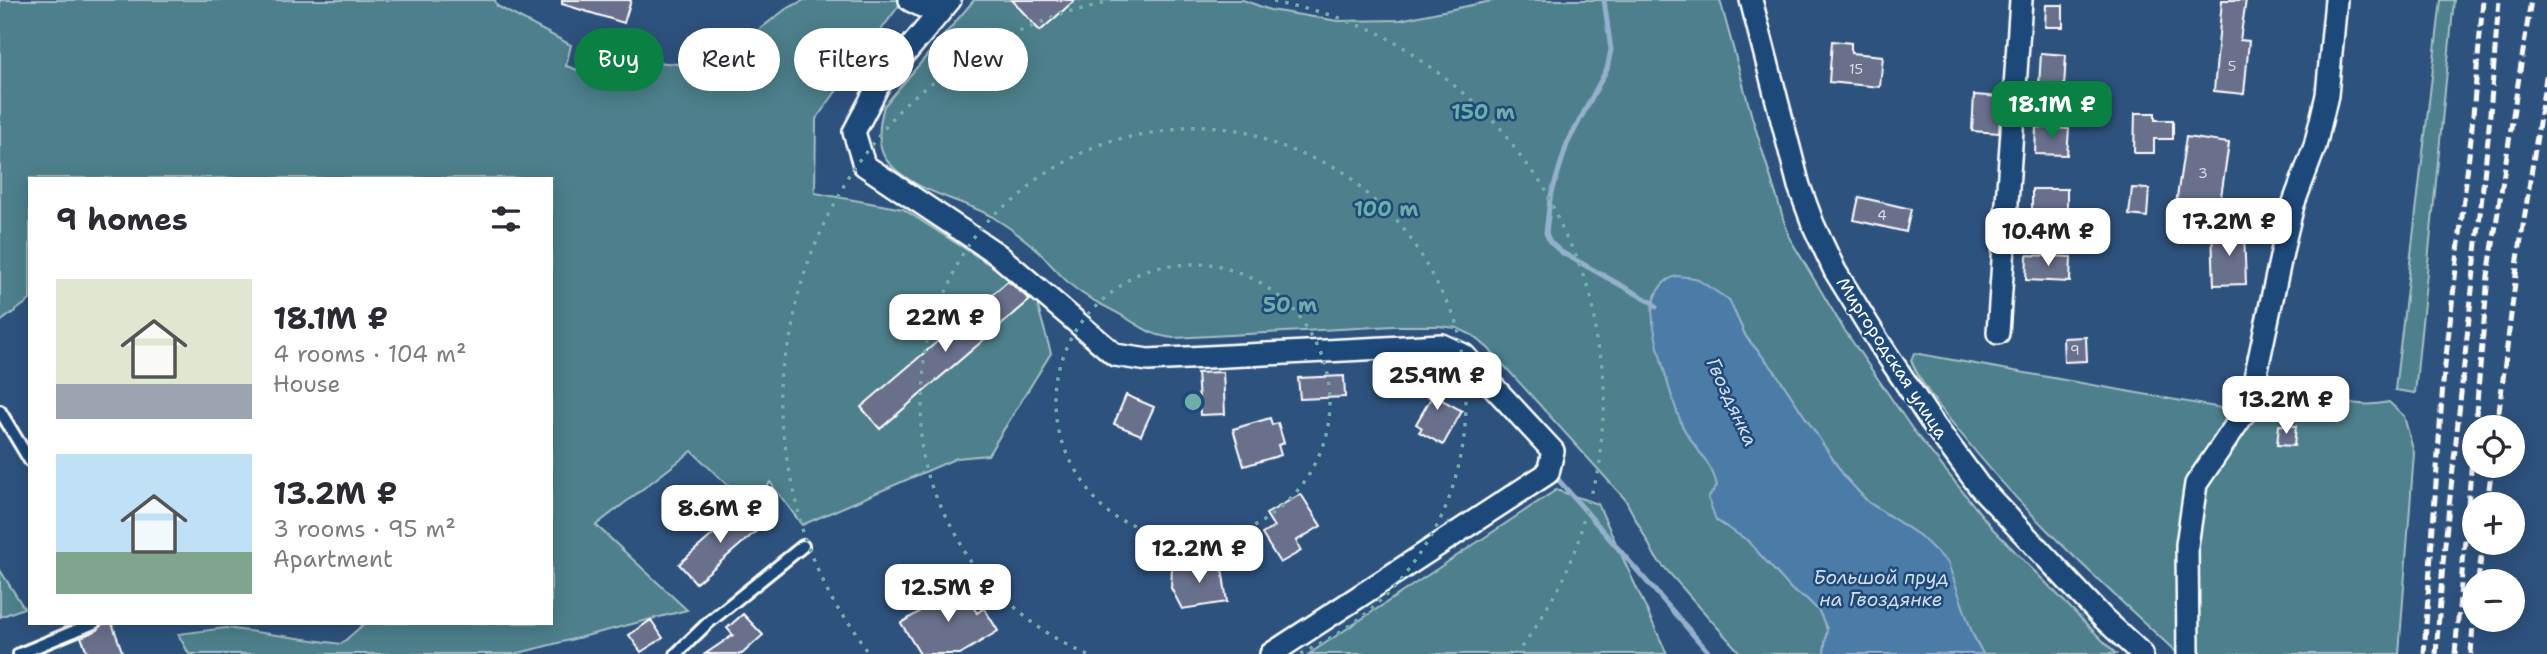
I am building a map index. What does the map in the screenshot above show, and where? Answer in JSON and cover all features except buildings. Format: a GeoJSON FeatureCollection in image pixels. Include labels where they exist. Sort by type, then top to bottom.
{"type":"FeatureCollection","features":[{"type":"Feature","properties":{"kind":"street"},"geometry":{"type":"LineString","coordinates":[[910,0],[944,7],[878,86],[854,132],[864,166],[998,254],[1115,355],[1148,360],[1442,345],[1464,355],[1553,451],[1548,472],[1271,654]]}},
{"type":"Feature","properties":{"kind":"street","name":"Миргородская улица"},"geometry":{"type":"LineString","coordinates":[[1751,0],[1799,186],[1835,271],[1908,386],[1979,486],[2094,609],[2142,654]]}},
{"type":"Feature","properties":{"kind":"street"},"geometry":{"type":"LineString","coordinates":[[1998,333],[2021,0]]}},
{"type":"Feature","properties":{"kind":"street"},"geometry":{"type":"LineString","coordinates":[[2188,654],[2187,545],[2196,484],[2249,406],[2293,205],[2315,146],[2327,95],[2336,0]]}},
{"type":"Feature","properties":{"kind":"lane"},"geometry":{"type":"LineString","coordinates":[[0,411],[28,458]]}},
{"type":"Feature","properties":{"kind":"lane"},"geometry":{"type":"LineString","coordinates":[[676,654],[709,622],[803,546]]}},
{"type":"Feature","properties":{"kind":"lane"},"geometry":{"type":"LineString","coordinates":[[19,654],[89,625]]}},
{"type":"Feature","properties":{"kind":"green space"},"geometry":{"type":"Polygon","coordinates":[[[0,0],[495,0],[497,6],[571,45],[566,66],[574,69],[574,91],[664,91],[664,63],[678,64],[678,91],[780,91],[780,28],[761,28],[786,9],[804,0],[903,0],[883,28],[794,28],[794,91],[836,91],[816,119],[815,193],[903,209],[1034,293],[1051,353],[988,455],[957,458],[802,525],[770,482],[754,511],[692,451],[596,525],[687,610],[515,654],[189,654],[178,634],[226,628],[341,644],[363,625],[553,625],[553,177],[28,177],[28,301],[0,322],[0,0]]]}},
{"type":"Feature","properties":{"kind":"green space"},"geometry":{"type":"Polygon","coordinates":[[[974,0],[1243,0],[1270,10],[1338,21],[1400,20],[1496,0],[1720,0],[1789,237],[1843,328],[1913,430],[1992,528],[2116,654],[1983,654],[1920,536],[1868,502],[1844,476],[1774,370],[1746,337],[1729,300],[1653,322],[1683,427],[1714,471],[1717,486],[1716,520],[1747,540],[1793,591],[1806,598],[1819,611],[1827,629],[1824,654],[1741,654],[1656,558],[1625,499],[1489,349],[1474,336],[1457,328],[1394,326],[1174,338],[1160,336],[1082,293],[1034,247],[991,216],[910,181],[884,156],[880,128],[884,106],[897,91],[914,91],[914,71],[928,54],[928,91],[1028,91],[1028,28],[950,28],[974,0]]]}},
{"type":"Feature","properties":{"kind":"green space"},"geometry":{"type":"Polygon","coordinates":[[[2441,0],[2454,0],[2415,393],[2395,390],[2441,0]]]}},
{"type":"Feature","properties":{"kind":"green space"},"geometry":{"type":"Polygon","coordinates":[[[1914,353],[2249,413],[2275,383],[2345,402],[2389,402],[2404,416],[2414,453],[2399,654],[2178,654],[2066,549],[2012,494],[1927,390],[1911,360],[1914,353]]]}},
{"type":"Feature","properties":{"kind":"green space"},"geometry":{"type":"Polygon","coordinates":[[[1556,490],[1598,504],[1667,654],[1309,654],[1556,490]]]}},
{"type":"Feature","properties":{"kind":"green space"},"geometry":{"type":"Polygon","coordinates":[[[0,570],[24,608],[0,617],[0,570]]]}},
{"type":"Feature","properties":{"kind":"water","name":"Большой пруд на Гвоздянке"},"geometry":{"type":"Polygon","coordinates":[[[1677,276],[1695,278],[1729,300],[1746,337],[1774,370],[1844,476],[1868,502],[1920,536],[1948,563],[1973,635],[1983,654],[1824,654],[1827,629],[1819,611],[1806,598],[1793,591],[1747,540],[1716,520],[1708,498],[1717,486],[1706,462],[1682,425],[1654,328],[1652,313],[1656,294],[1664,282],[1677,276]]]}},
{"type":"Feature","properties":{"kind":"waterway","name":"Гвоздянка"},"geometry":{"type":"LineString","coordinates":[[1604,0],[1611,50],[1607,69],[1567,144],[1550,199],[1546,233],[1550,242],[1561,252],[1656,307]]}},
{"type":"Feature","properties":{"kind":"waterway"},"geometry":{"type":"LineString","coordinates":[[1555,476],[1710,654]]}},
{"type":"Feature","properties":{"kind":"railway"},"geometry":{"type":"LineString","coordinates":[[2424,654],[2443,383],[2471,138],[2483,0]]}},
{"type":"Feature","properties":{"kind":"railway"},"geometry":{"type":"LineString","coordinates":[[2436,654],[2443,563],[2488,139],[2499,0]]}},
{"type":"Feature","properties":{"kind":"railway"},"geometry":{"type":"LineString","coordinates":[[2455,654],[2488,276],[2531,0]]}},
{"type":"Feature","properties":{"kind":"railway"},"geometry":{"type":"LineString","coordinates":[[2498,415],[2518,259],[2547,71]]}},
{"type":"Feature","properties":{"kind":"railway"},"geometry":{"type":"LineString","coordinates":[[2489,492],[2490,478]]}},
{"type":"Feature","properties":{"kind":"railway"},"geometry":{"type":"LineString","coordinates":[[2480,569],[2481,555]]}},
{"type":"Feature","properties":{"kind":"railway"},"geometry":{"type":"LineString","coordinates":[[2471,654],[2472,632]]}}]}
